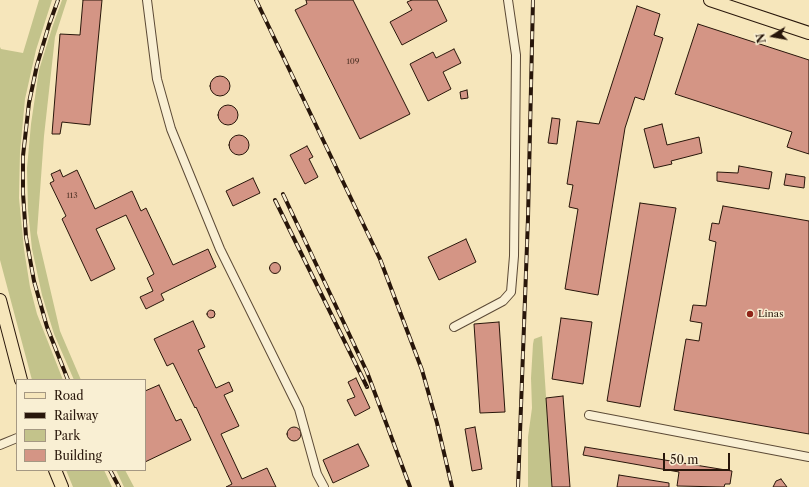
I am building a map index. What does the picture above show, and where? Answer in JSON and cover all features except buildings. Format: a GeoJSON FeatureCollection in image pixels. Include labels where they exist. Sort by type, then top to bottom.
{"type":"FeatureCollection","features":[{"type":"Feature","properties":{"kind":"main road"},"geometry":{"type":"LineString","coordinates":[[710,0],[809,33]]}},
{"type":"Feature","properties":{"kind":"main road"},"geometry":{"type":"LineString","coordinates":[[0,300],[21,379]]}},
{"type":"Feature","properties":{"kind":"main road"},"geometry":{"type":"LineString","coordinates":[[55,471],[62,487]]}},
{"type":"Feature","properties":{"kind":"street"},"geometry":{"type":"LineString","coordinates":[[147,0],[157,79],[171,129],[220,249],[299,409],[317,474],[324,487]]}},
{"type":"Feature","properties":{"kind":"street"},"geometry":{"type":"LineString","coordinates":[[454,327],[503,302],[511,292],[514,256],[516,55],[508,0]]}},
{"type":"Feature","properties":{"kind":"street"},"geometry":{"type":"LineString","coordinates":[[589,415],[809,457]]}},
{"type":"Feature","properties":{"kind":"street"},"geometry":{"type":"LineString","coordinates":[[0,445],[16,438]]}},
{"type":"Feature","properties":{"kind":"green space"},"geometry":{"type":"Polygon","coordinates":[[[39,0],[52,0],[36,50],[25,99],[20,152],[19,198],[24,249],[30,287],[37,314],[63,379],[32,379],[0,260],[0,47],[1,49],[23,53],[39,0]]]}},
{"type":"Feature","properties":{"kind":"green space"},"geometry":{"type":"Polygon","coordinates":[[[62,0],[67,0],[55,37],[44,136],[37,233],[60,331],[81,379],[74,379],[54,334],[42,295],[32,249],[28,211],[27,168],[31,124],[39,70],[62,0]]]}},
{"type":"Feature","properties":{"kind":"green space"},"geometry":{"type":"Polygon","coordinates":[[[542,336],[552,487],[528,487],[528,437],[532,408],[531,378],[533,344],[534,339],[542,336]]]}},
{"type":"Feature","properties":{"kind":"green space"},"geometry":{"type":"Polygon","coordinates":[[[66,471],[104,471],[112,487],[73,487],[66,471]]]}},
{"type":"Feature","properties":{"kind":"green space"},"geometry":{"type":"Polygon","coordinates":[[[116,471],[126,471],[134,487],[124,487],[116,471]]]}},
{"type":"Feature","properties":{"kind":"railway"},"geometry":{"type":"LineString","coordinates":[[58,0],[37,65],[29,103],[23,156],[23,193],[26,237],[34,281],[47,327],[68,379]]}},
{"type":"Feature","properties":{"kind":"railway"},"geometry":{"type":"LineString","coordinates":[[256,0],[380,259],[422,370],[437,423],[452,487]]}},
{"type":"Feature","properties":{"kind":"railway"},"geometry":{"type":"LineString","coordinates":[[518,487],[528,218],[533,0]]}},
{"type":"Feature","properties":{"kind":"railway"},"geometry":{"type":"LineString","coordinates":[[283,194],[367,372],[410,487]]}},
{"type":"Feature","properties":{"kind":"railway"},"geometry":{"type":"LineString","coordinates":[[275,200],[367,387]]}},
{"type":"Feature","properties":{"kind":"railway"},"geometry":{"type":"LineString","coordinates":[[111,471],[119,487]]}},
{"type":"Feature","properties":{"kind":"place","name":"Linas"},"geometry":{"type":"Point","coordinates":[750,314]}}]}
